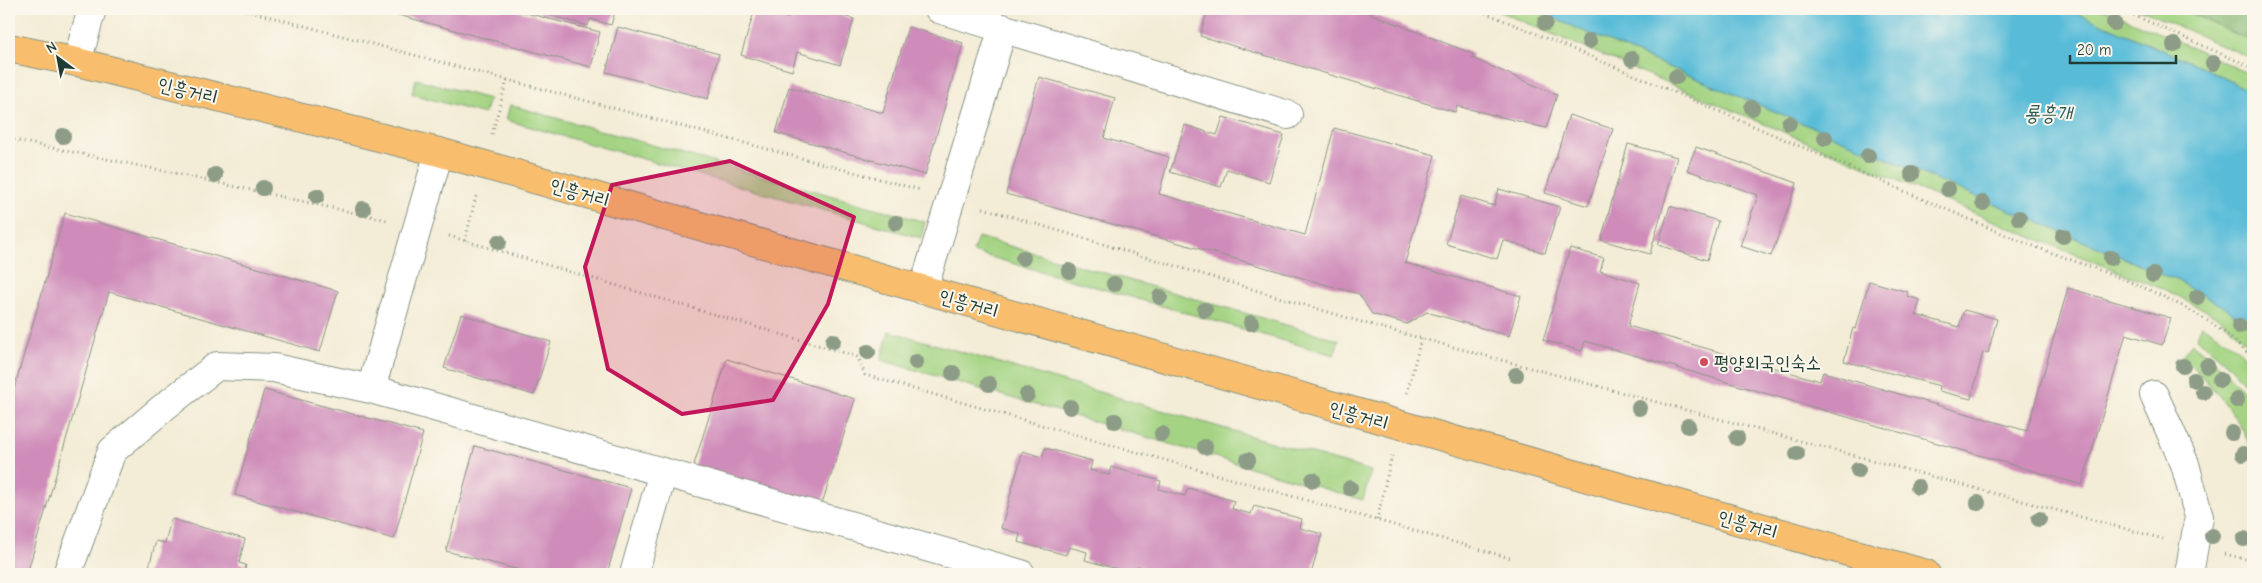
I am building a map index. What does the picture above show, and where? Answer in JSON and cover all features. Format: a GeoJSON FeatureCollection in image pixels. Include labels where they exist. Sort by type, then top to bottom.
{"type":"FeatureCollection","features":[{"type":"Feature","properties":{"kind":"main road","name":"인흥거리"},"geometry":{"type":"LineString","coordinates":[[9,48],[77,62],[439,152],[1926,574]]}},
{"type":"Feature","properties":{"kind":"street"},"geometry":{"type":"LineString","coordinates":[[77,62],[92,9]]}},
{"type":"Feature","properties":{"kind":"street"},"geometry":{"type":"LineString","coordinates":[[939,9],[1288,115]]}},
{"type":"Feature","properties":{"kind":"street"},"geometry":{"type":"LineString","coordinates":[[923,290],[1004,28]]}},
{"type":"Feature","properties":{"kind":"street"},"geometry":{"type":"LineString","coordinates":[[371,389],[439,152]]}},
{"type":"Feature","properties":{"kind":"street"},"geometry":{"type":"LineString","coordinates":[[67,574],[112,452],[164,407],[216,366],[274,368],[371,389],[1020,574]]}},
{"type":"Feature","properties":{"kind":"street"},"geometry":{"type":"LineString","coordinates":[[2154,395],[2185,464],[2199,517],[2189,574]]}},
{"type":"Feature","properties":{"kind":"street"},"geometry":{"type":"LineString","coordinates":[[634,574],[663,472]]}},
{"type":"Feature","properties":{"kind":"path"},"geometry":{"type":"LineString","coordinates":[[241,9],[951,198],[1368,324],[2194,547]]}},
{"type":"Feature","properties":{"kind":"path"},"geometry":{"type":"LineString","coordinates":[[1476,9],[2024,243],[2169,299],[2224,331],[2253,358]]}},
{"type":"Feature","properties":{"kind":"path"},"geometry":{"type":"LineString","coordinates":[[2120,9],[2253,68]]}},
{"type":"Feature","properties":{"kind":"path"},"geometry":{"type":"LineString","coordinates":[[9,139],[417,226],[858,357],[865,375],[1510,558]]}},
{"type":"Feature","properties":{"kind":"highlighted area"},"geometry":{"type":"Polygon","coordinates":[[[730,161],[854,217],[828,304],[773,400],[682,414],[608,369],[585,267],[612,185],[730,161]]]}},
{"type":"Feature","properties":{"kind":"green space"},"geometry":{"type":"Polygon","coordinates":[[[1493,9],[1531,9],[2178,281],[2230,311],[2253,330],[2253,350],[2227,324],[2209,312],[2170,292],[2029,236],[1493,9]]]}},
{"type":"Feature","properties":{"kind":"green space"},"geometry":{"type":"Polygon","coordinates":[[[2067,9],[2103,9],[2192,47],[2253,76],[2253,93],[2209,70],[2067,9]]]}},
{"type":"Feature","properties":{"kind":"green space"},"geometry":{"type":"Polygon","coordinates":[[[2139,9],[2182,9],[2253,42],[2253,59],[2139,9]]]}},
{"type":"Feature","properties":{"kind":"green space"},"geometry":{"type":"Polygon","coordinates":[[[2182,9],[2253,9],[2253,42],[2182,9]]]}},
{"type":"Feature","properties":{"kind":"green space"},"geometry":{"type":"Polygon","coordinates":[[[416,79],[489,99],[484,114],[412,94],[416,79]]]}},
{"type":"Feature","properties":{"kind":"green space"},"geometry":{"type":"Polygon","coordinates":[[[510,105],[925,222],[921,238],[506,120],[510,105]]]}},
{"type":"Feature","properties":{"kind":"green space"},"geometry":{"type":"Polygon","coordinates":[[[978,237],[1339,340],[1334,355],[973,252],[978,237]]]}},
{"type":"Feature","properties":{"kind":"green space"},"geometry":{"type":"Polygon","coordinates":[[[2202,325],[2244,355],[2253,368],[2253,396],[2228,364],[2196,338],[2202,325]]]}},
{"type":"Feature","properties":{"kind":"green space"},"geometry":{"type":"Polygon","coordinates":[[[889,331],[1371,471],[1363,500],[881,360],[889,331]]]}},
{"type":"Feature","properties":{"kind":"green space"},"geometry":{"type":"Polygon","coordinates":[[[2192,343],[2228,375],[2251,404],[2254,424],[2253,456],[2248,441],[2233,414],[2214,390],[2182,356],[2192,343]]]}},
{"type":"Feature","properties":{"kind":"water","name":"룡흥개"},"geometry":{"type":"Polygon","coordinates":[[[1531,9],[2067,9],[2209,70],[2253,93],[2253,330],[2230,311],[2178,281],[1531,9]]]}},
{"type":"Feature","properties":{"kind":"building"},"geometry":{"type":"Polygon","coordinates":[[[376,9],[511,9],[600,32],[591,67],[376,9]]]}},
{"type":"Feature","properties":{"kind":"building"},"geometry":{"type":"Polygon","coordinates":[[[527,9],[616,9],[611,25],[590,19],[588,26],[527,9]]]}},
{"type":"Feature","properties":{"kind":"building"},"geometry":{"type":"Polygon","coordinates":[[[755,9],[788,18],[791,9],[820,9],[854,19],[840,65],[797,52],[792,71],[741,55],[755,9]]]}},
{"type":"Feature","properties":{"kind":"building"},"geometry":{"type":"Polygon","coordinates":[[[1208,9],[1359,9],[1473,54],[1472,58],[1557,95],[1546,128],[1457,106],[1455,112],[1200,36],[1208,9]]]}},
{"type":"Feature","properties":{"kind":"building"},"geometry":{"type":"Polygon","coordinates":[[[618,27],[719,54],[708,99],[606,72],[618,27]]]}},
{"type":"Feature","properties":{"kind":"building"},"geometry":{"type":"Polygon","coordinates":[[[908,27],[963,43],[925,175],[776,133],[789,87],[883,113],[908,27]]]}},
{"type":"Feature","properties":{"kind":"building"},"geometry":{"type":"Polygon","coordinates":[[[1039,77],[1115,98],[1104,138],[1169,157],[1159,194],[1305,235],[1334,128],[1435,155],[1405,263],[1521,296],[1509,336],[1427,312],[1407,324],[1372,314],[1359,294],[1006,194],[1039,77]]]}},
{"type":"Feature","properties":{"kind":"building"},"geometry":{"type":"Polygon","coordinates":[[[1569,115],[1613,129],[1588,206],[1545,193],[1569,115]]]}},
{"type":"Feature","properties":{"kind":"building"},"geometry":{"type":"Polygon","coordinates":[[[1223,117],[1284,135],[1269,182],[1227,169],[1221,187],[1170,172],[1185,125],[1217,135],[1223,117]]]}},
{"type":"Feature","properties":{"kind":"building"},"geometry":{"type":"Polygon","coordinates":[[[1628,144],[1677,157],[1650,254],[1601,240],[1628,144]]]}},
{"type":"Feature","properties":{"kind":"building"},"geometry":{"type":"Polygon","coordinates":[[[1696,147],[1797,183],[1771,256],[1740,246],[1758,195],[1687,170],[1696,147]]]}},
{"type":"Feature","properties":{"kind":"building"},"geometry":{"type":"Polygon","coordinates":[[[1499,189],[1560,207],[1545,253],[1503,240],[1497,259],[1446,244],[1461,196],[1494,206],[1499,189]]]}},
{"type":"Feature","properties":{"kind":"building"},"geometry":{"type":"Polygon","coordinates":[[[1670,206],[1718,221],[1707,260],[1658,245],[1670,206]]]}},
{"type":"Feature","properties":{"kind":"building"},"geometry":{"type":"Polygon","coordinates":[[[65,213],[338,291],[320,352],[109,292],[27,574],[9,574],[9,406],[65,213]]]}},
{"type":"Feature","properties":{"kind":"building"},"geometry":{"type":"Polygon","coordinates":[[[1570,248],[1604,258],[1600,271],[1640,283],[1628,326],[1820,381],[1823,372],[2027,431],[2068,288],[2171,318],[2162,345],[2126,334],[2082,485],[1585,341],[1582,351],[1543,340],[1570,248]]]}},
{"type":"Feature","properties":{"kind":"building"},"geometry":{"type":"Polygon","coordinates":[[[1869,281],[1908,292],[1907,296],[1920,300],[1916,315],[1959,327],[1964,310],[1997,319],[1988,353],[1983,352],[1971,399],[1939,391],[1940,386],[1844,361],[1853,328],[1856,329],[1869,281]]]}},
{"type":"Feature","properties":{"kind":"building"},"geometry":{"type":"Polygon","coordinates":[[[461,314],[551,342],[534,395],[444,368],[461,314]]]}},
{"type":"Feature","properties":{"kind":"building"},"geometry":{"type":"Polygon","coordinates":[[[727,359],[855,399],[820,510],[692,471],[727,359]]]}},
{"type":"Feature","properties":{"kind":"building"},"geometry":{"type":"Polygon","coordinates":[[[264,390],[423,433],[394,539],[235,495],[264,390]]]}},
{"type":"Feature","properties":{"kind":"building"},"geometry":{"type":"Polygon","coordinates":[[[475,446],[631,488],[607,574],[535,574],[446,551],[475,446]]]}},
{"type":"Feature","properties":{"kind":"building"},"geometry":{"type":"Polygon","coordinates":[[[1045,448],[1092,461],[1090,470],[1109,475],[1111,467],[1161,481],[1159,489],[1185,496],[1188,488],[1234,501],[1232,509],[1251,514],[1254,506],[1302,519],[1300,528],[1322,534],[1311,574],[1164,574],[1137,566],[1135,574],[1085,560],[1087,552],[1069,547],[1066,555],[1018,542],[1020,534],[1001,528],[1023,451],[1042,457],[1045,448]]]}},
{"type":"Feature","properties":{"kind":"building"},"geometry":{"type":"Polygon","coordinates":[[[171,519],[245,539],[239,563],[246,565],[244,574],[147,574],[156,541],[165,543],[171,519]]]}},
{"type":"Feature","properties":{"kind":"place","name":"평양외국인숙소"},"geometry":{"type":"Point","coordinates":[1704,362]}}]}
